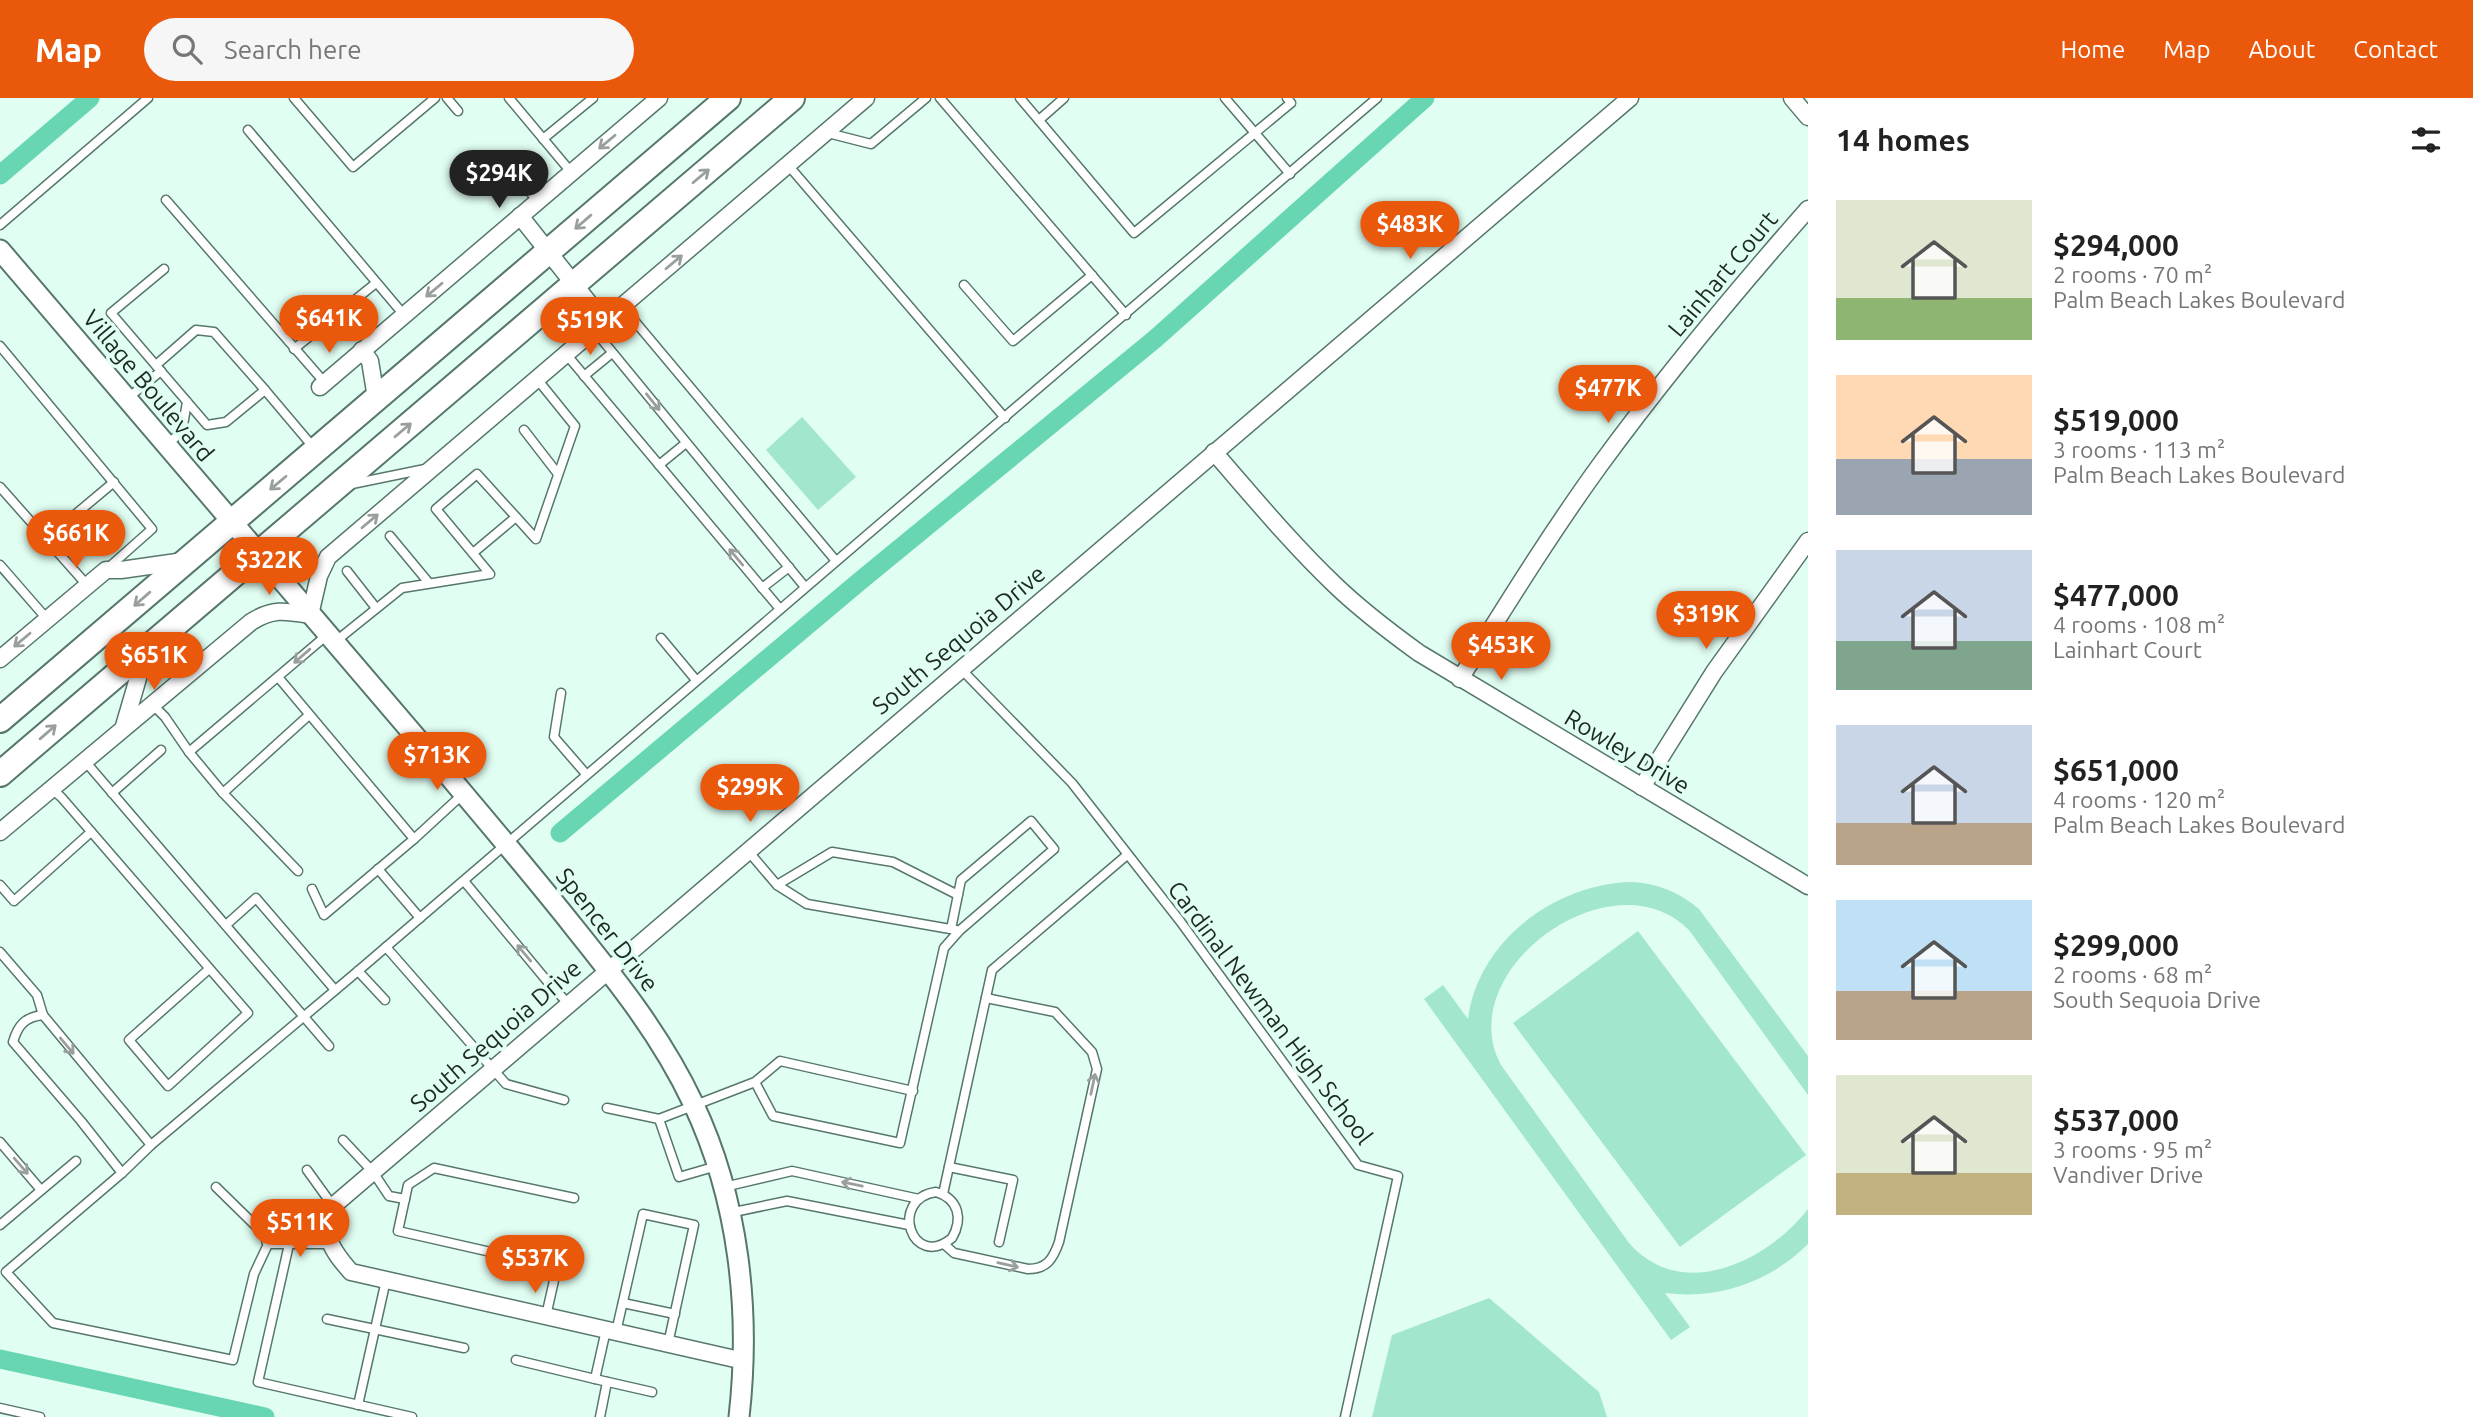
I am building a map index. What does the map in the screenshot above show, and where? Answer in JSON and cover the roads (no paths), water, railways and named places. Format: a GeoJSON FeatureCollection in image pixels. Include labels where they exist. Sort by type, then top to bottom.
{"type":"FeatureCollection","features":[{"type":"Feature","properties":{"kind":"main road"},"geometry":{"type":"LineString","coordinates":[[0,720],[728,98]]}},
{"type":"Feature","properties":{"kind":"main road"},"geometry":{"type":"LineString","coordinates":[[0,774],[792,98]]}},
{"type":"Feature","properties":{"kind":"street"},"geometry":{"type":"LineString","coordinates":[[322,385],[659,98]]}},
{"type":"Feature","properties":{"kind":"street"},"geometry":{"type":"LineString","coordinates":[[0,832],[124,726],[259,617],[268,612],[286,611],[310,615],[319,576],[328,557],[866,98]]}},
{"type":"Feature","properties":{"kind":"street","name":"South Sequoia Drive"},"geometry":{"type":"LineString","coordinates":[[328,1232],[333,1206],[1630,98]]}},
{"type":"Feature","properties":{"kind":"street"},"geometry":{"type":"LineString","coordinates":[[1792,98],[1808,117]]}},
{"type":"Feature","properties":{"kind":"street","name":"Lainhart Court"},"geometry":{"type":"LineString","coordinates":[[1460,679],[1537,556],[1599,467],[1672,370],[1808,209]]}},
{"type":"Feature","properties":{"kind":"street"},"geometry":{"type":"LineString","coordinates":[[520,216],[574,284],[599,326]]}},
{"type":"Feature","properties":{"kind":"street","name":"Village Boulevard"},"geometry":{"type":"LineString","coordinates":[[0,250],[258,553]]}},
{"type":"Feature","properties":{"kind":"street"},"geometry":{"type":"LineString","coordinates":[[362,351],[370,361],[376,398]]}},
{"type":"Feature","properties":{"kind":"street","name":"Rowley Drive"},"geometry":{"type":"LineString","coordinates":[[1214,452],[1297,547],[1335,585],[1397,637],[1460,679],[1808,886]]}},
{"type":"Feature","properties":{"kind":"street"},"geometry":{"type":"LineString","coordinates":[[1642,788],[1714,672],[1808,541]]}},
{"type":"Feature","properties":{"kind":"street","name":"Spencer Drive"},"geometry":{"type":"LineString","coordinates":[[258,553],[507,844],[639,1010],[669,1056],[694,1105],[717,1166],[729,1213],[741,1280],[744,1361],[739,1417]]}},
{"type":"Feature","properties":{"kind":"street"},"geometry":{"type":"LineString","coordinates":[[0,659],[106,570],[187,561]]}},
{"type":"Feature","properties":{"kind":"street"},"geometry":{"type":"LineString","coordinates":[[124,726],[147,648]]}},
{"type":"Feature","properties":{"kind":"street"},"geometry":{"type":"LineString","coordinates":[[271,1240],[290,1240],[328,1232],[334,1253],[351,1272],[744,1361]]}},
{"type":"Feature","properties":{"kind":"lane"},"geometry":{"type":"LineString","coordinates":[[0,225],[103,143],[148,98]]}},
{"type":"Feature","properties":{"kind":"lane"},"geometry":{"type":"LineString","coordinates":[[293,98],[353,167],[435,98]]}},
{"type":"Feature","properties":{"kind":"lane"},"geometry":{"type":"LineString","coordinates":[[447,98],[458,111]]}},
{"type":"Feature","properties":{"kind":"lane"},"geometry":{"type":"LineString","coordinates":[[509,98],[571,172]]}},
{"type":"Feature","properties":{"kind":"lane"},"geometry":{"type":"LineString","coordinates":[[543,139],[593,98]]}},
{"type":"Feature","properties":{"kind":"lane"},"geometry":{"type":"LineString","coordinates":[[826,132],[871,144],[926,98]]}},
{"type":"Feature","properties":{"kind":"lane"},"geometry":{"type":"LineString","coordinates":[[940,98],[1126,315]]}},
{"type":"Feature","properties":{"kind":"lane"},"geometry":{"type":"LineString","coordinates":[[1020,98],[1134,233],[1291,103],[1287,98]]}},
{"type":"Feature","properties":{"kind":"lane"},"geometry":{"type":"LineString","coordinates":[[1039,120],[1064,98]]}},
{"type":"Feature","properties":{"kind":"lane"},"geometry":{"type":"LineString","coordinates":[[1225,98],[1290,174]]}},
{"type":"Feature","properties":{"kind":"lane"},"geometry":{"type":"LineString","coordinates":[[216,1187],[271,1240],[254,1274],[233,1360],[53,1323],[3,1274],[122,1173],[151,1144],[464,881],[1377,98]]}},
{"type":"Feature","properties":{"kind":"lane"},"geometry":{"type":"LineString","coordinates":[[248,130],[404,315]]}},
{"type":"Feature","properties":{"kind":"lane"},"geometry":{"type":"LineString","coordinates":[[502,160],[538,201]]}},
{"type":"Feature","properties":{"kind":"lane"},"geometry":{"type":"LineString","coordinates":[[788,165],[1005,418]]}},
{"type":"Feature","properties":{"kind":"lane"},"geometry":{"type":"LineString","coordinates":[[166,200],[295,349],[322,385]]}},
{"type":"Feature","properties":{"kind":"lane"},"geometry":{"type":"LineString","coordinates":[[164,268],[111,313],[207,425],[226,422],[265,390]]}},
{"type":"Feature","properties":{"kind":"lane"},"geometry":{"type":"LineString","coordinates":[[964,285],[1013,341],[1092,275]]}},
{"type":"Feature","properties":{"kind":"lane"},"geometry":{"type":"LineString","coordinates":[[295,349],[376,282]]}},
{"type":"Feature","properties":{"kind":"lane"},"geometry":{"type":"LineString","coordinates":[[622,306],[836,561]]}},
{"type":"Feature","properties":{"kind":"lane"},"geometry":{"type":"LineString","coordinates":[[599,326],[612,353],[806,587]]}},
{"type":"Feature","properties":{"kind":"lane"},"geometry":{"type":"LineString","coordinates":[[127,399],[196,330],[214,332],[316,451]]}},
{"type":"Feature","properties":{"kind":"lane"},"geometry":{"type":"LineString","coordinates":[[0,346],[152,529],[106,570]]}},
{"type":"Feature","properties":{"kind":"lane"},"geometry":{"type":"LineString","coordinates":[[584,376],[612,353]]}},
{"type":"Feature","properties":{"kind":"lane"},"geometry":{"type":"LineString","coordinates":[[566,354],[780,609]]}},
{"type":"Feature","properties":{"kind":"lane"},"geometry":{"type":"LineString","coordinates":[[188,752],[278,677],[402,588],[490,573],[436,509],[477,474],[536,539],[575,426],[537,378]]}},
{"type":"Feature","properties":{"kind":"lane"},"geometry":{"type":"LineString","coordinates":[[166,446],[181,431],[187,402]]}},
{"type":"Feature","properties":{"kind":"lane"},"geometry":{"type":"LineString","coordinates":[[524,430],[558,474]]}},
{"type":"Feature","properties":{"kind":"lane"},"geometry":{"type":"LineString","coordinates":[[659,465],[686,443]]}},
{"type":"Feature","properties":{"kind":"lane"},"geometry":{"type":"LineString","coordinates":[[335,488],[432,468]]}},
{"type":"Feature","properties":{"kind":"lane"},"geometry":{"type":"LineString","coordinates":[[46,540],[114,482]]}},
{"type":"Feature","properties":{"kind":"lane"},"geometry":{"type":"LineString","coordinates":[[0,487],[87,585]]}},
{"type":"Feature","properties":{"kind":"lane"},"geometry":{"type":"LineString","coordinates":[[473,553],[516,517]]}},
{"type":"Feature","properties":{"kind":"lane"},"geometry":{"type":"LineString","coordinates":[[390,536],[429,583]]}},
{"type":"Feature","properties":{"kind":"lane"},"geometry":{"type":"LineString","coordinates":[[0,565],[47,619]]}},
{"type":"Feature","properties":{"kind":"lane"},"geometry":{"type":"LineString","coordinates":[[762,588],[789,567]]}},
{"type":"Feature","properties":{"kind":"lane"},"geometry":{"type":"LineString","coordinates":[[347,571],[376,608]]}},
{"type":"Feature","properties":{"kind":"lane"},"geometry":{"type":"LineString","coordinates":[[661,638],[696,680]]}},
{"type":"Feature","properties":{"kind":"lane","name":"Cardinal Newman High School"},"geometry":{"type":"LineString","coordinates":[[960,669],[1072,783],[1180,921],[1358,1165],[1398,1176],[1345,1417]]}},
{"type":"Feature","properties":{"kind":"lane"},"geometry":{"type":"LineString","coordinates":[[278,677],[414,839]]}},
{"type":"Feature","properties":{"kind":"lane"},"geometry":{"type":"LineString","coordinates":[[561,693],[554,737],[586,774]]}},
{"type":"Feature","properties":{"kind":"lane"},"geometry":{"type":"LineString","coordinates":[[152,704],[223,793],[298,872]]}},
{"type":"Feature","properties":{"kind":"lane"},"geometry":{"type":"LineString","coordinates":[[223,793],[309,715]]}},
{"type":"Feature","properties":{"kind":"lane"},"geometry":{"type":"LineString","coordinates":[[112,793],[161,750]]}},
{"type":"Feature","properties":{"kind":"lane"},"geometry":{"type":"LineString","coordinates":[[84,760],[329,1046]]}},
{"type":"Feature","properties":{"kind":"lane"},"geometry":{"type":"LineString","coordinates":[[51,788],[248,1013],[168,1086],[130,1040],[209,969]]}},
{"type":"Feature","properties":{"kind":"lane"},"geometry":{"type":"LineString","coordinates":[[312,889],[324,915],[464,793]]}},
{"type":"Feature","properties":{"kind":"lane"},"geometry":{"type":"LineString","coordinates":[[755,1082],[773,1116],[900,1143],[944,948],[955,930],[1054,849],[1031,821],[961,880],[955,930]]}},
{"type":"Feature","properties":{"kind":"lane"},"geometry":{"type":"LineString","coordinates":[[0,885],[14,901],[91,832]]}},
{"type":"Feature","properties":{"kind":"lane"},"geometry":{"type":"LineString","coordinates":[[748,850],[777,885],[807,904],[955,930]]}},
{"type":"Feature","properties":{"kind":"lane"},"geometry":{"type":"LineString","coordinates":[[777,885],[832,852],[893,862],[958,895]]}},
{"type":"Feature","properties":{"kind":"lane"},"geometry":{"type":"LineString","coordinates":[[943,1194],[992,970],[1127,855]]}},
{"type":"Feature","properties":{"kind":"lane"},"geometry":{"type":"LineString","coordinates":[[378,869],[420,918]]}},
{"type":"Feature","properties":{"kind":"lane"},"geometry":{"type":"LineString","coordinates":[[464,881],[569,1004]]}},
{"type":"Feature","properties":{"kind":"lane"},"geometry":{"type":"LineString","coordinates":[[226,925],[256,898],[335,990]]}},
{"type":"Feature","properties":{"kind":"lane"},"geometry":{"type":"LineString","coordinates":[[386,947],[506,1084],[564,1100]]}},
{"type":"Feature","properties":{"kind":"lane"},"geometry":{"type":"LineString","coordinates":[[0,952],[37,995],[43,1015],[151,1144]]}},
{"type":"Feature","properties":{"kind":"lane"},"geometry":{"type":"LineString","coordinates":[[358,971],[386,1000]]}},
{"type":"Feature","properties":{"kind":"lane"},"geometry":{"type":"LineString","coordinates":[[944,1244],[954,1253],[1028,1269],[1038,1269],[1046,1265],[1054,1256],[1097,1069],[1092,1052],[1055,1012],[986,998]]}},
{"type":"Feature","properties":{"kind":"lane"},"geometry":{"type":"LineString","coordinates":[[43,1015],[22,1023],[13,1042],[122,1173]]}},
{"type":"Feature","properties":{"kind":"lane"},"geometry":{"type":"LineString","coordinates":[[607,1108],[659,1119],[755,1082],[780,1061],[912,1091]]}},
{"type":"Feature","properties":{"kind":"lane"},"geometry":{"type":"LineString","coordinates":[[659,1119],[679,1177],[717,1166]]}},
{"type":"Feature","properties":{"kind":"lane"},"geometry":{"type":"LineString","coordinates":[[343,1140],[373,1172],[389,1196],[405,1199]]}},
{"type":"Feature","properties":{"kind":"lane"},"geometry":{"type":"LineString","coordinates":[[0,1142],[41,1190]]}},
{"type":"Feature","properties":{"kind":"lane"},"geometry":{"type":"LineString","coordinates":[[1,1223],[76,1161]]}},
{"type":"Feature","properties":{"kind":"lane"},"geometry":{"type":"LineString","coordinates":[[949,1167],[1013,1180],[999,1242]]}},
{"type":"Feature","properties":{"kind":"lane"},"geometry":{"type":"LineString","coordinates":[[546,1316],[557,1267],[398,1231],[408,1185],[434,1168],[574,1198]]}},
{"type":"Feature","properties":{"kind":"lane"},"geometry":{"type":"LineString","coordinates":[[307,1170],[333,1206]]}},
{"type":"Feature","properties":{"kind":"lane"},"geometry":{"type":"LineString","coordinates":[[723,1188],[792,1171],[919,1199]]}},
{"type":"Feature","properties":{"kind":"lane"},"geometry":{"type":"LineString","coordinates":[[927,1194],[943,1194],[953,1201],[957,1210],[959,1219],[952,1238],[944,1244],[935,1248],[918,1242],[909,1225],[910,1215],[919,1199],[927,1194]]}},
{"type":"Feature","properties":{"kind":"lane"},"geometry":{"type":"LineString","coordinates":[[729,1213],[787,1200],[909,1225]]}},
{"type":"Feature","properties":{"kind":"lane"},"geometry":{"type":"LineString","coordinates":[[595,1379],[623,1303],[643,1214],[694,1225],[668,1344]]}},
{"type":"Feature","properties":{"kind":"lane"},"geometry":{"type":"LineString","coordinates":[[290,1240],[258,1382],[412,1417]]}},
{"type":"Feature","properties":{"kind":"lane"},"geometry":{"type":"LineString","coordinates":[[358,1405],[386,1280]]}},
{"type":"Feature","properties":{"kind":"lane"},"geometry":{"type":"LineString","coordinates":[[623,1303],[675,1314]]}},
{"type":"Feature","properties":{"kind":"lane"},"geometry":{"type":"LineString","coordinates":[[327,1318],[464,1348]]}},
{"type":"Feature","properties":{"kind":"lane"},"geometry":{"type":"LineString","coordinates":[[516,1360],[652,1392]]}},
{"type":"Feature","properties":{"kind":"lane"},"geometry":{"type":"LineString","coordinates":[[600,1417],[607,1382]]}},
{"type":"Feature","properties":{"kind":"lane"},"geometry":{"type":"LineString","coordinates":[[0,1408],[40,1417]]}},
{"type":"Feature","properties":{"kind":"waterway"},"geometry":{"type":"LineString","coordinates":[[0,175],[90,98]]}},
{"type":"Feature","properties":{"kind":"waterway"},"geometry":{"type":"LineString","coordinates":[[560,833],[860,581],[1155,339],[1425,98]]}},
{"type":"Feature","properties":{"kind":"waterway"},"geometry":{"type":"LineString","coordinates":[[0,1359],[265,1417]]}}]}
